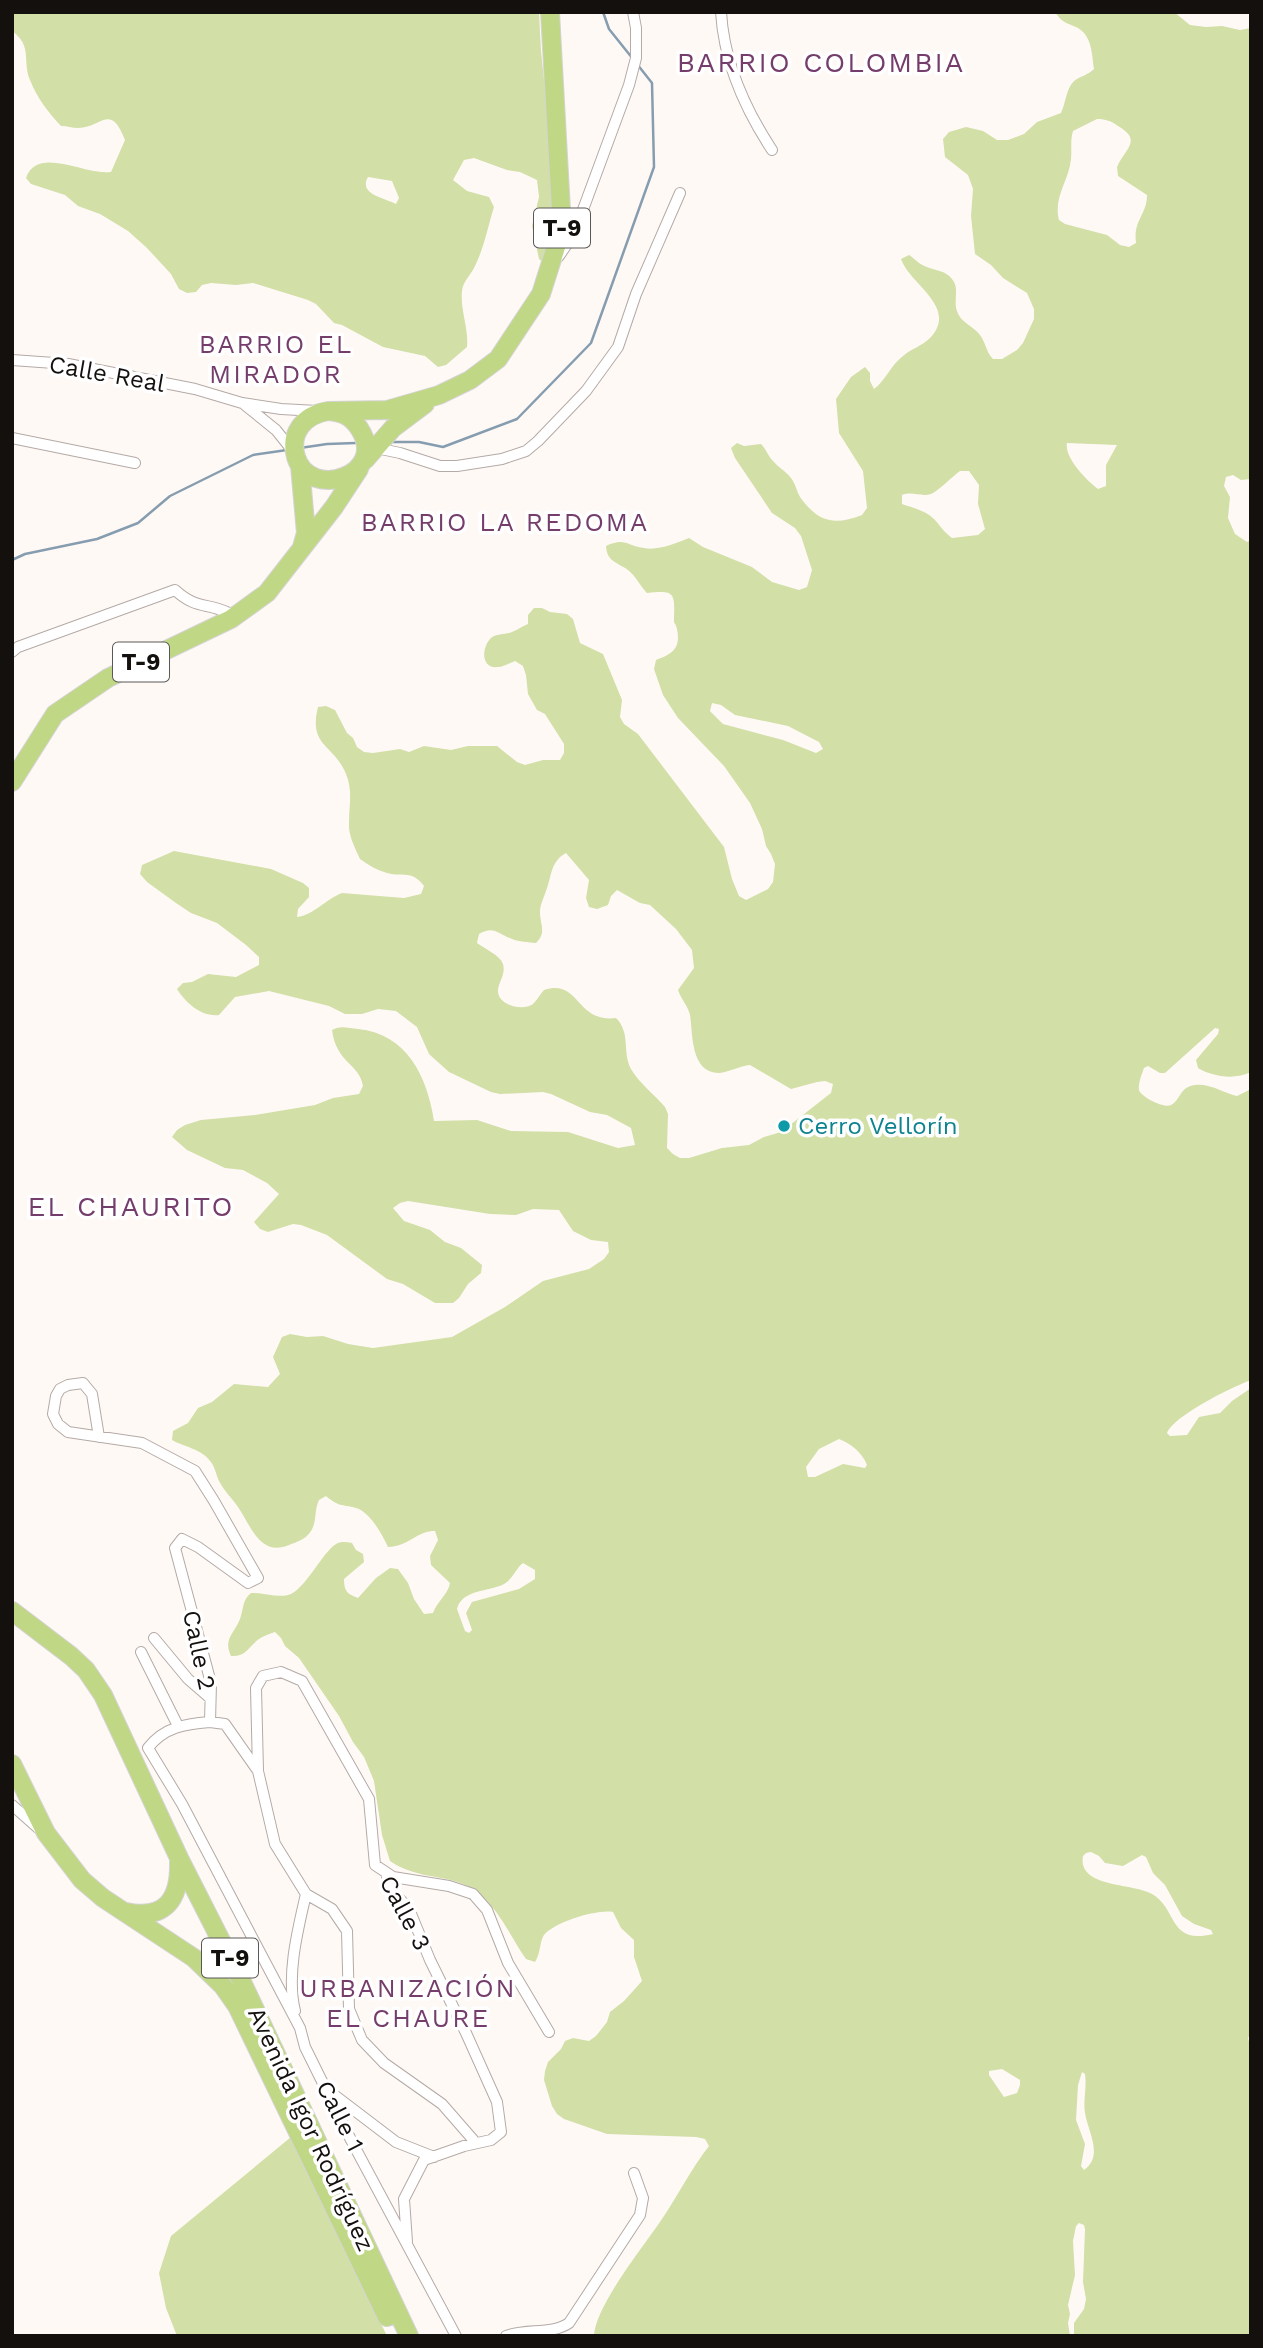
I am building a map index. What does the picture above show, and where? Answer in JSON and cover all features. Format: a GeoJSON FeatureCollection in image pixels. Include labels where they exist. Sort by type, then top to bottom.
{"type":"FeatureCollection","features":[{"type":"Feature","properties":{"kind":"highway","name":"T-9"},"geometry":{"type":"LineString","coordinates":[[291,565],[301,551],[306,533],[294,445],[300,426],[306,419],[328,411],[387,410],[439,394],[470,380],[498,359],[530,312],[550,272],[562,228],[550,12]]}},
{"type":"Feature","properties":{"kind":"highway","name":"T-9"},"geometry":{"type":"LineString","coordinates":[[298,461],[307,473],[323,481],[335,480],[393,428],[439,394]]}},
{"type":"Feature","properties":{"kind":"highway"},"geometry":{"type":"LineString","coordinates":[[328,411],[341,412],[350,418],[359,428],[368,451]]}},
{"type":"Feature","properties":{"kind":"highway","name":"T-9"},"geometry":{"type":"LineString","coordinates":[[12,782],[55,714],[108,678],[231,619],[267,593],[334,507],[368,451]]}},
{"type":"Feature","properties":{"kind":"highway","name":"Avenida Igor Rodríguez"},"geometry":{"type":"LineString","coordinates":[[12,1611],[62,1648],[86,1670],[103,1695],[409,2336]]}},
{"type":"Feature","properties":{"kind":"highway","name":"T-9"},"geometry":{"type":"LineString","coordinates":[[12,1622],[62,1648]]}},
{"type":"Feature","properties":{"kind":"highway","name":"Avenida Igor Rodríguez"},"geometry":{"type":"LineString","coordinates":[[12,1764],[36,1817],[82,1880],[122,1911],[194,1958],[223,1986],[237,2006],[396,2336]]}},
{"type":"Feature","properties":{"kind":"highway"},"geometry":{"type":"LineString","coordinates":[[122,1911],[141,1915],[153,1914],[165,1908],[176,1891],[180,1878],[179,1858]]}},
{"type":"Feature","properties":{"kind":"street"},"geometry":{"type":"LineString","coordinates":[[550,272],[574,234],[629,85],[636,58],[633,12]]}},
{"type":"Feature","properties":{"kind":"street"},"geometry":{"type":"LineString","coordinates":[[721,12],[726,51],[738,86],[754,123],[772,150]]}},
{"type":"Feature","properties":{"kind":"street"},"geometry":{"type":"LineString","coordinates":[[368,451],[400,453],[440,466],[457,467],[502,459],[526,451],[586,391],[618,347],[636,294],[680,193]]}},
{"type":"Feature","properties":{"kind":"street","name":"Calle Real"},"geometry":{"type":"LineString","coordinates":[[12,360],[68,364],[138,377],[195,389],[242,403]]}},
{"type":"Feature","properties":{"kind":"street"},"geometry":{"type":"LineString","coordinates":[[242,403],[290,410],[328,411]]}},
{"type":"Feature","properties":{"kind":"street"},"geometry":{"type":"LineString","coordinates":[[242,403],[276,430],[298,461]]}},
{"type":"Feature","properties":{"kind":"street"},"geometry":{"type":"LineString","coordinates":[[12,438],[135,463]]}},
{"type":"Feature","properties":{"kind":"street"},"geometry":{"type":"LineString","coordinates":[[12,652],[18,647],[175,590],[199,606],[214,606],[229,613],[231,619]]}},
{"type":"Feature","properties":{"kind":"street","name":"Calle 2"},"geometry":{"type":"LineString","coordinates":[[99,1437],[92,1394],[83,1383],[60,1389],[53,1414],[58,1424],[68,1432],[99,1437],[142,1443],[195,1471],[258,1578],[248,1583],[198,1547],[182,1539],[175,1548],[211,1684],[210,1722],[225,1724],[258,1771],[275,1844],[306,1894],[332,1909],[347,1931],[349,2009],[362,2040],[384,2063],[442,2104],[476,2143]]}},
{"type":"Feature","properties":{"kind":"street"},"geometry":{"type":"LineString","coordinates":[[154,1637],[188,1679],[211,1698]]}},
{"type":"Feature","properties":{"kind":"street"},"geometry":{"type":"LineString","coordinates":[[141,1652],[178,1726],[210,1722]]}},
{"type":"Feature","properties":{"kind":"street","name":"Calle 3"},"geometry":{"type":"LineString","coordinates":[[258,1771],[256,1688],[263,1676],[281,1672],[302,1681],[369,1799],[375,1865],[387,1873],[387,1885],[409,1909],[497,2102],[501,2132],[491,2140],[476,2143]]}},
{"type":"Feature","properties":{"kind":"street","name":"Calle 1"},"geometry":{"type":"LineString","coordinates":[[178,1726],[157,1736],[148,1748],[182,1804],[300,2028],[305,2047],[456,2336]]}},
{"type":"Feature","properties":{"kind":"street"},"geometry":{"type":"LineString","coordinates":[[12,1805],[54,1845]]}},
{"type":"Feature","properties":{"kind":"street"},"geometry":{"type":"LineString","coordinates":[[387,1873],[393,1877],[449,1886],[472,1894],[487,1910],[508,1963],[549,2032]]}},
{"type":"Feature","properties":{"kind":"street"},"geometry":{"type":"LineString","coordinates":[[300,2028],[292,1999],[295,1942],[306,1894]]}},
{"type":"Feature","properties":{"kind":"street"},"geometry":{"type":"LineString","coordinates":[[326,2088],[396,2142],[434,2157]]}},
{"type":"Feature","properties":{"kind":"street"},"geometry":{"type":"LineString","coordinates":[[407,2242],[404,2199],[424,2160],[476,2143]]}},
{"type":"Feature","properties":{"kind":"street"},"geometry":{"type":"LineString","coordinates":[[506,2336],[537,2329],[555,2330],[569,2323],[640,2215],[643,2198],[634,2173]]}},
{"type":"Feature","properties":{"kind":"green space"},"geometry":{"type":"Polygon","coordinates":[[[12,12],[539,12],[556,195],[556,225],[545,264],[539,259],[532,226],[539,197],[537,180],[474,158],[464,160],[453,180],[467,191],[489,197],[494,207],[478,259],[463,287],[462,305],[467,347],[446,365],[438,367],[425,356],[383,347],[334,323],[316,304],[308,300],[253,283],[211,283],[202,285],[196,292],[187,293],[179,289],[171,274],[128,231],[100,214],[78,206],[65,195],[31,184],[26,178],[32,168],[51,163],[111,172],[125,140],[115,122],[110,120],[78,128],[61,126],[36,93],[28,73],[23,42],[12,31],[12,12]],[[368,177],[366,188],[374,195],[396,204],[399,198],[392,181],[368,177]]]}},
{"type":"Feature","properties":{"kind":"green space"},"geometry":{"type":"Polygon","coordinates":[[[1055,12],[1174,12],[1190,25],[1222,26],[1240,30],[1251,28],[1251,479],[1241,480],[1233,475],[1226,477],[1224,486],[1230,497],[1228,518],[1235,534],[1247,542],[1251,540],[1251,1072],[1224,1076],[1210,1074],[1198,1068],[1196,1060],[1218,1034],[1219,1029],[1215,1028],[1165,1073],[1148,1066],[1144,1068],[1139,1090],[1148,1099],[1168,1106],[1190,1086],[1211,1087],[1237,1096],[1251,1089],[1251,1380],[1192,1410],[1167,1433],[1170,1436],[1187,1435],[1199,1417],[1220,1413],[1251,1388],[1251,2033],[1248,2038],[1251,2049],[1251,2336],[1074,2336],[1074,2323],[1084,2309],[1086,2299],[1083,2282],[1085,2229],[1084,2225],[1079,2223],[1073,2241],[1075,2275],[1068,2305],[1070,2336],[594,2336],[596,2323],[611,2293],[709,2146],[705,2139],[696,2137],[607,2134],[564,2119],[552,2106],[544,2080],[548,2062],[565,2041],[573,2038],[589,2041],[596,2036],[607,2022],[610,2012],[642,1981],[634,1957],[634,1940],[621,1928],[613,1912],[597,1913],[566,1921],[549,1930],[542,1938],[535,1962],[526,1959],[500,1917],[474,1890],[463,1884],[408,1870],[390,1861],[382,1835],[374,1781],[364,1757],[299,1658],[285,1646],[281,1638],[275,1632],[259,1639],[244,1653],[231,1656],[229,1641],[248,1596],[251,1593],[282,1596],[291,1594],[303,1584],[331,1548],[340,1542],[352,1543],[356,1550],[363,1554],[364,1562],[344,1579],[349,1593],[358,1598],[376,1578],[390,1568],[398,1569],[424,1614],[433,1613],[450,1583],[431,1565],[430,1556],[438,1540],[435,1531],[388,1547],[366,1514],[356,1508],[337,1504],[326,1496],[319,1500],[313,1527],[307,1536],[289,1545],[271,1547],[252,1531],[221,1485],[207,1457],[172,1440],[173,1431],[188,1423],[198,1408],[212,1402],[234,1384],[268,1387],[280,1374],[273,1357],[282,1337],[290,1334],[323,1336],[373,1348],[452,1337],[505,1307],[543,1281],[589,1269],[609,1252],[608,1242],[591,1240],[573,1231],[559,1210],[533,1209],[516,1215],[490,1214],[408,1201],[400,1203],[393,1208],[404,1221],[430,1230],[445,1242],[461,1248],[482,1265],[481,1273],[453,1303],[435,1303],[403,1284],[387,1279],[327,1235],[293,1224],[268,1232],[260,1229],[254,1222],[279,1194],[267,1183],[243,1170],[225,1168],[187,1150],[172,1137],[185,1125],[201,1120],[255,1115],[359,1094],[363,1086],[361,1079],[334,1041],[332,1030],[342,1027],[375,1033],[402,1048],[420,1073],[434,1121],[477,1120],[511,1131],[568,1132],[618,1148],[635,1145],[631,1128],[607,1115],[590,1112],[551,1094],[500,1094],[449,1072],[429,1054],[417,1027],[396,1011],[378,1009],[362,1014],[345,1014],[329,1006],[269,991],[235,997],[219,1015],[200,1011],[189,1004],[177,989],[183,983],[192,982],[208,974],[236,977],[259,965],[259,957],[217,923],[191,913],[147,882],[140,874],[142,865],[174,851],[271,869],[309,888],[309,897],[298,909],[297,917],[309,913],[342,893],[404,898],[421,894],[424,886],[415,877],[383,872],[360,859],[350,832],[348,780],[341,764],[319,738],[316,730],[318,707],[326,706],[335,710],[347,733],[364,752],[400,749],[409,752],[424,746],[451,750],[468,746],[497,746],[525,765],[543,760],[560,760],[564,753],[564,744],[545,714],[537,710],[528,694],[523,666],[515,661],[492,667],[484,657],[485,647],[491,638],[528,624],[528,615],[534,608],[542,608],[567,614],[573,619],[580,643],[603,654],[622,700],[620,717],[624,724],[638,734],[724,847],[739,896],[746,900],[768,889],[773,882],[775,864],[750,803],[724,766],[678,718],[663,695],[654,669],[656,660],[671,653],[678,641],[673,598],[663,592],[647,593],[631,572],[610,559],[606,546],[622,542],[649,549],[689,538],[703,547],[752,567],[772,582],[799,590],[807,587],[812,570],[801,536],[795,528],[772,513],[731,448],[737,443],[744,446],[761,444],[772,460],[791,478],[800,497],[820,517],[835,521],[862,515],[867,508],[863,471],[839,433],[836,399],[851,377],[865,367],[870,373],[874,389],[899,360],[927,341],[937,327],[939,316],[936,306],[901,259],[909,255],[922,265],[943,272],[952,279],[956,286],[956,307],[959,315],[980,335],[993,359],[1002,359],[1023,343],[1034,319],[1034,309],[1027,293],[1003,278],[975,254],[971,216],[973,189],[968,175],[945,157],[943,139],[949,132],[966,127],[983,131],[997,140],[1008,140],[1024,134],[1037,122],[1061,113],[1071,84],[1094,69],[1090,46],[1083,31],[1055,12]],[[1097,119],[1073,131],[1070,167],[1058,204],[1059,220],[1107,235],[1120,245],[1129,247],[1136,243],[1136,229],[1147,195],[1118,176],[1117,167],[1130,145],[1130,136],[1113,123],[1097,119]],[[1067,443],[1069,455],[1082,474],[1098,489],[1106,486],[1106,465],[1117,445],[1067,443]],[[960,471],[937,490],[924,495],[902,495],[902,504],[928,514],[952,538],[978,535],[985,529],[978,504],[979,485],[969,471],[960,471]],[[712,703],[710,711],[723,724],[783,740],[816,753],[823,749],[819,742],[788,726],[735,715],[721,705],[712,703]],[[566,853],[554,865],[540,912],[542,932],[536,943],[515,940],[489,930],[479,934],[477,943],[496,955],[503,964],[498,991],[507,1004],[530,1006],[544,990],[556,988],[565,990],[593,1014],[603,1018],[616,1018],[625,1036],[631,1069],[665,1107],[668,1114],[667,1148],[673,1154],[680,1158],[689,1158],[722,1148],[749,1145],[781,1132],[831,1093],[833,1084],[825,1081],[791,1089],[750,1065],[719,1073],[703,1066],[695,1051],[689,1012],[678,990],[694,968],[692,950],[676,929],[650,905],[640,903],[617,890],[608,905],[597,909],[589,907],[586,898],[589,880],[566,853]],[[839,1439],[819,1449],[806,1467],[808,1477],[815,1477],[843,1464],[865,1468],[867,1465],[856,1449],[839,1439]],[[523,1563],[504,1584],[464,1598],[457,1609],[465,1631],[469,1633],[472,1630],[466,1613],[472,1602],[519,1589],[535,1579],[535,1570],[523,1563]],[[1091,1852],[1083,1856],[1084,1866],[1089,1874],[1097,1879],[1144,1891],[1160,1900],[1181,1930],[1199,1936],[1213,1934],[1211,1930],[1182,1916],[1165,1885],[1153,1873],[1146,1857],[1142,1855],[1123,1866],[1105,1863],[1091,1852]],[[1002,2069],[989,2071],[989,2075],[1004,2097],[1017,2093],[1020,2080],[1002,2069]],[[1082,2072],[1078,2085],[1076,2120],[1085,2144],[1081,2166],[1084,2170],[1090,2164],[1094,2151],[1085,2113],[1085,2074],[1082,2072]]]}},
{"type":"Feature","properties":{"kind":"green space"},"geometry":{"type":"Polygon","coordinates":[[[291,2137],[387,2336],[177,2336],[166,2308],[159,2273],[171,2236],[291,2137]]]}},
{"type":"Feature","properties":{"kind":"waterway"},"geometry":{"type":"LineString","coordinates":[[603,12],[609,29],[633,59]]}},
{"type":"Feature","properties":{"kind":"waterway"},"geometry":{"type":"LineString","coordinates":[[391,442],[419,442],[443,447],[517,419],[591,343],[654,167],[652,83],[637,64]]}},
{"type":"Feature","properties":{"kind":"waterway"},"geometry":{"type":"LineString","coordinates":[[300,448],[356,443]]}},
{"type":"Feature","properties":{"kind":"waterway"},"geometry":{"type":"LineString","coordinates":[[12,560],[25,554],[97,539],[138,523],[170,496],[253,455],[287,450]]}},
{"type":"Feature","properties":{"kind":"place","name":"Cerro Vellorín"},"geometry":{"type":"Point","coordinates":[784,1126]}},
{"type":"Feature","properties":{"kind":"district","name":"BARRIO COLOMBIA"},"geometry":{"type":"Point","coordinates":[821,62]}},
{"type":"Feature","properties":{"kind":"district","name":"BARRIO EL MIRADOR"},"geometry":{"type":"Point","coordinates":[276,359]}},
{"type":"Feature","properties":{"kind":"district","name":"BARRIO LA REDOMA"},"geometry":{"type":"Point","coordinates":[505,522]}},
{"type":"Feature","properties":{"kind":"district","name":"EL CHAURITO"},"geometry":{"type":"Point","coordinates":[131,1206]}},
{"type":"Feature","properties":{"kind":"district","name":"URBANIZACIÓN EL CHAURE"},"geometry":{"type":"Point","coordinates":[408,2003]}}]}
